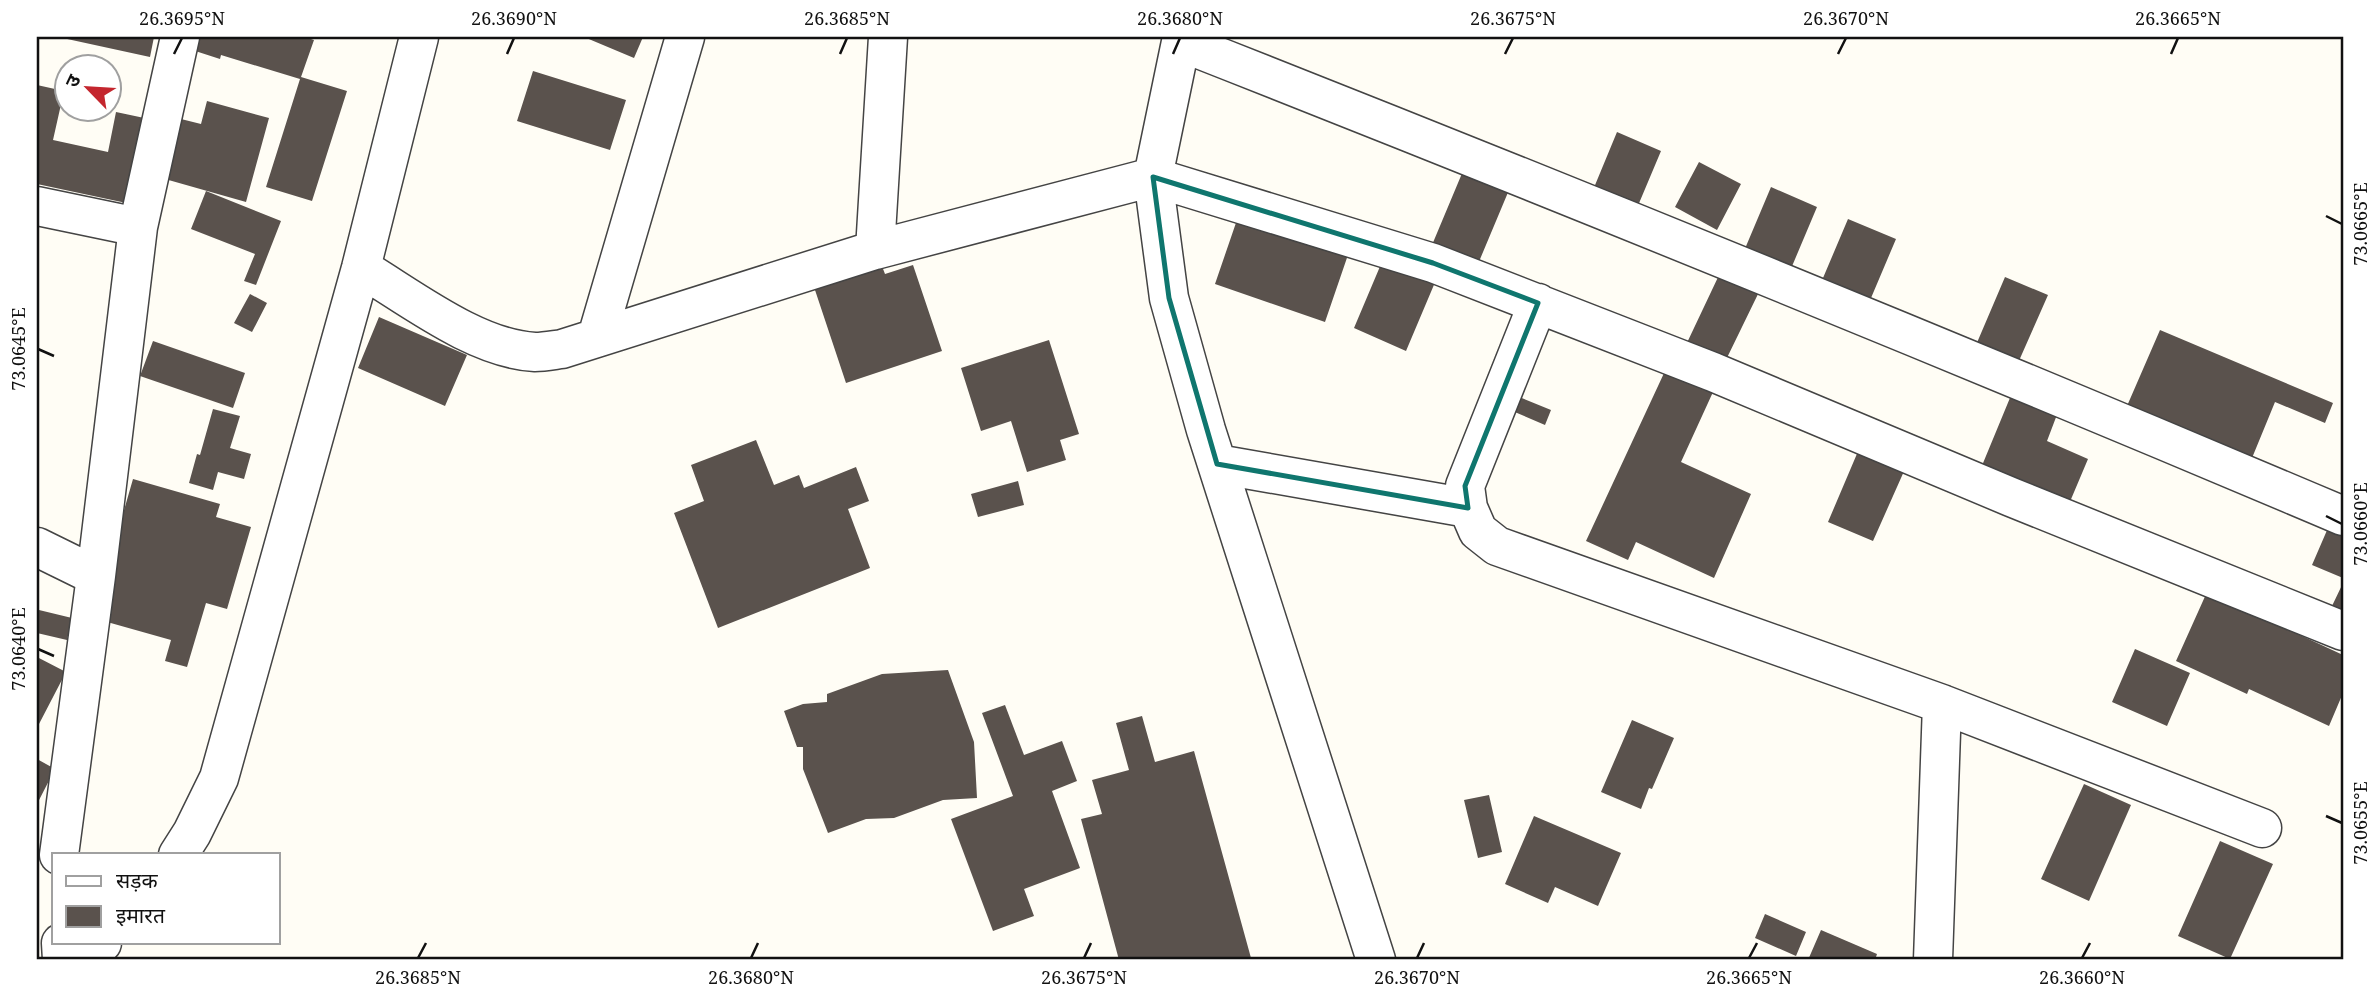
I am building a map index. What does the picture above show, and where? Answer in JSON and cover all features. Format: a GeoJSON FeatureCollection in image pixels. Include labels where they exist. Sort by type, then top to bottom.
{"type":"FeatureCollection","features":[{"type":"Feature","properties":{"kind":"street"},"geometry":{"type":"LineString","coordinates":[[60,853],[138,227],[180,37]]}},
{"type":"Feature","properties":{"kind":"street"},"geometry":{"type":"LineString","coordinates":[[179,853],[219,778],[361,268],[419,37]]}},
{"type":"Feature","properties":{"kind":"street"},"geometry":{"type":"LineString","coordinates":[[597,337],[685,37]]}},
{"type":"Feature","properties":{"kind":"street"},"geometry":{"type":"LineString","coordinates":[[875,250],[888,37]]}},
{"type":"Feature","properties":{"kind":"street"},"geometry":{"type":"LineString","coordinates":[[1376,960],[1217,464],[1169,298],[1153,177],[1181,40],[1855,313],[2343,516]]}},
{"type":"Feature","properties":{"kind":"street"},"geometry":{"type":"LineString","coordinates":[[361,268],[474,337],[501,346],[537,352],[562,349],[875,250],[1153,177],[1433,263],[1538,303],[1713,372],[2011,497],[2343,631]]}},
{"type":"Feature","properties":{"kind":"street"},"geometry":{"type":"LineString","coordinates":[[37,206],[138,227]]}},
{"type":"Feature","properties":{"kind":"street"},"geometry":{"type":"LineString","coordinates":[[1538,303],[1465,486],[1468,508],[1478,531],[1497,546],[1942,704],[2262,828]]}},
{"type":"Feature","properties":{"kind":"street"},"geometry":{"type":"LineString","coordinates":[[1217,464],[1468,508]]}},
{"type":"Feature","properties":{"kind":"street"},"geometry":{"type":"LineString","coordinates":[[37,547],[96,576]]}},
{"type":"Feature","properties":{"kind":"street"},"geometry":{"type":"LineString","coordinates":[[1933,960],[1942,704]]}},
{"type":"Feature","properties":{"kind":"street"},"geometry":{"type":"LineString","coordinates":[[84,960],[101,944]]}},
{"type":"Feature","properties":{"kind":"highlighted area"},"geometry":{"type":"Polygon","coordinates":[[[1153,177],[1433,263],[1538,303],[1465,486],[1468,508],[1217,464],[1169,298],[1153,177]]]}},
{"type":"Feature","properties":{"kind":"building"},"geometry":{"type":"Polygon","coordinates":[[[58,37],[154,37],[150,57],[58,37]]]}},
{"type":"Feature","properties":{"kind":"building"},"geometry":{"type":"Polygon","coordinates":[[[190,37],[305,37],[314,40],[301,77],[347,91],[312,201],[266,187],[300,79],[221,55],[220,59],[186,48],[190,37]]]}},
{"type":"Feature","properties":{"kind":"building"},"geometry":{"type":"Polygon","coordinates":[[[584,37],[643,37],[634,58],[584,37]]]}},
{"type":"Feature","properties":{"kind":"building"},"geometry":{"type":"Polygon","coordinates":[[[533,71],[626,100],[610,150],[517,121],[533,71]]]}},
{"type":"Feature","properties":{"kind":"building"},"geometry":{"type":"Polygon","coordinates":[[[37,85],[52,88],[52,122],[57,122],[53,140],[108,152],[114,122],[122,122],[122,113],[149,119],[131,204],[37,184],[37,85]]]}},
{"type":"Feature","properties":{"kind":"building"},"geometry":{"type":"Polygon","coordinates":[[[207,101],[269,118],[246,202],[165,179],[181,119],[201,124],[207,101]]]}},
{"type":"Feature","properties":{"kind":"building"},"geometry":{"type":"Polygon","coordinates":[[[1617,132],[1661,151],[1637,208],[1593,190],[1617,132]]]}},
{"type":"Feature","properties":{"kind":"building"},"geometry":{"type":"Polygon","coordinates":[[[1699,162],[1741,184],[1717,230],[1675,207],[1699,162]]]}},
{"type":"Feature","properties":{"kind":"building"},"geometry":{"type":"Polygon","coordinates":[[[1463,171],[1509,190],[1478,264],[1432,245],[1463,171]]]}},
{"type":"Feature","properties":{"kind":"building"},"geometry":{"type":"Polygon","coordinates":[[[1771,187],[1817,207],[1790,271],[1744,251],[1771,187]]]}},
{"type":"Feature","properties":{"kind":"building"},"geometry":{"type":"Polygon","coordinates":[[[206,191],[281,221],[256,285],[244,281],[255,254],[191,229],[206,191]]]}},
{"type":"Feature","properties":{"kind":"building"},"geometry":{"type":"Polygon","coordinates":[[[1239,214],[1350,249],[1325,322],[1215,284],[1239,214]]]}},
{"type":"Feature","properties":{"kind":"building"},"geometry":{"type":"Polygon","coordinates":[[[1848,219],[1896,239],[1871,298],[1823,278],[1848,219]]]}},
{"type":"Feature","properties":{"kind":"building"},"geometry":{"type":"Polygon","coordinates":[[[1384,257],[1436,280],[1406,351],[1354,328],[1384,257]]]}},
{"type":"Feature","properties":{"kind":"building"},"geometry":{"type":"Polygon","coordinates":[[[880,261],[885,274],[913,265],[942,351],[846,383],[813,284],[880,261]]]}},
{"type":"Feature","properties":{"kind":"building"},"geometry":{"type":"Polygon","coordinates":[[[1720,273],[1759,292],[1723,366],[1685,347],[1720,273]]]}},
{"type":"Feature","properties":{"kind":"building"},"geometry":{"type":"Polygon","coordinates":[[[2005,277],[2048,295],[2018,363],[1976,345],[2005,277]]]}},
{"type":"Feature","properties":{"kind":"building"},"geometry":{"type":"Polygon","coordinates":[[[250,294],[267,303],[252,332],[234,323],[250,294]]]}},
{"type":"Feature","properties":{"kind":"building"},"geometry":{"type":"Polygon","coordinates":[[[379,317],[467,355],[445,406],[358,368],[379,317]]]}},
{"type":"Feature","properties":{"kind":"building"},"geometry":{"type":"Polygon","coordinates":[[[2160,330],[2333,403],[2325,423],[2275,402],[2252,458],[2127,406],[2160,330]]]}},
{"type":"Feature","properties":{"kind":"building"},"geometry":{"type":"Polygon","coordinates":[[[1049,340],[1079,434],[1060,440],[1066,460],[1027,472],[1011,421],[981,431],[961,368],[1049,340]]]}},
{"type":"Feature","properties":{"kind":"building"},"geometry":{"type":"Polygon","coordinates":[[[153,341],[245,373],[233,408],[140,376],[153,341]]]}},
{"type":"Feature","properties":{"kind":"building"},"geometry":{"type":"Polygon","coordinates":[[[1665,371],[1713,392],[1681,462],[1751,494],[1714,578],[1636,542],[1628,560],[1586,541],[1665,371]]]}},
{"type":"Feature","properties":{"kind":"building"},"geometry":{"type":"Polygon","coordinates":[[[2012,393],[2058,412],[2047,441],[2088,459],[2069,504],[1981,468],[2012,393]]]}},
{"type":"Feature","properties":{"kind":"building"},"geometry":{"type":"Polygon","coordinates":[[[1517,396],[1551,410],[1545,425],[1510,410],[1517,396]]]}},
{"type":"Feature","properties":{"kind":"building"},"geometry":{"type":"Polygon","coordinates":[[[213,409],[240,416],[230,448],[251,454],[244,479],[218,472],[213,490],[189,483],[213,409]]]}},
{"type":"Feature","properties":{"kind":"building"},"geometry":{"type":"Polygon","coordinates":[[[756,440],[774,485],[799,475],[804,488],[856,467],[869,501],[848,509],[870,568],[718,628],[674,513],[704,501],[691,465],[756,440]]]}},
{"type":"Feature","properties":{"kind":"building"},"geometry":{"type":"Polygon","coordinates":[[[1859,449],[1905,469],[1873,541],[1828,522],[1859,449]]]}},
{"type":"Feature","properties":{"kind":"building"},"geometry":{"type":"Polygon","coordinates":[[[133,479],[220,504],[216,517],[251,527],[227,609],[206,603],[187,667],[165,661],[171,640],[93,618],[133,479]]]}},
{"type":"Feature","properties":{"kind":"building"},"geometry":{"type":"Polygon","coordinates":[[[1018,481],[1024,505],[978,517],[971,494],[1018,481]]]}},
{"type":"Feature","properties":{"kind":"building"},"geometry":{"type":"Polygon","coordinates":[[[2331,521],[2343,527],[2343,578],[2312,565],[2331,521]]]}},
{"type":"Feature","properties":{"kind":"building"},"geometry":{"type":"Polygon","coordinates":[[[2343,583],[2343,612],[2332,606],[2343,583]]]}},
{"type":"Feature","properties":{"kind":"building"},"geometry":{"type":"Polygon","coordinates":[[[2207,592],[2343,655],[2343,693],[2329,726],[2249,689],[2247,694],[2176,661],[2207,592]]]}},
{"type":"Feature","properties":{"kind":"building"},"geometry":{"type":"Polygon","coordinates":[[[39,610],[72,618],[67,640],[37,633],[39,610]]]}},
{"type":"Feature","properties":{"kind":"building"},"geometry":{"type":"Polygon","coordinates":[[[2135,649],[2190,673],[2167,726],[2112,702],[2135,649]]]}},
{"type":"Feature","properties":{"kind":"building"},"geometry":{"type":"Polygon","coordinates":[[[37,657],[66,672],[39,724],[37,722],[37,657]]]}},
{"type":"Feature","properties":{"kind":"building"},"geometry":{"type":"Polygon","coordinates":[[[948,670],[974,742],[977,798],[943,800],[894,818],[866,819],[828,833],[803,769],[803,747],[797,747],[784,711],[803,704],[827,702],[827,694],[882,674],[948,670]]]}},
{"type":"Feature","properties":{"kind":"building"},"geometry":{"type":"Polygon","coordinates":[[[1005,705],[1024,755],[1062,741],[1077,781],[1052,791],[1080,868],[1024,889],[1034,916],[993,931],[951,819],[1013,796],[982,713],[1005,705]]]}},
{"type":"Feature","properties":{"kind":"building"},"geometry":{"type":"Polygon","coordinates":[[[1142,716],[1155,762],[1194,751],[1251,958],[1119,960],[1081,819],[1102,814],[1092,780],[1129,770],[1116,723],[1142,716]]]}},
{"type":"Feature","properties":{"kind":"building"},"geometry":{"type":"Polygon","coordinates":[[[1632,720],[1674,738],[1641,809],[1601,792],[1632,720]]]}},
{"type":"Feature","properties":{"kind":"building"},"geometry":{"type":"Polygon","coordinates":[[[37,759],[55,769],[37,804],[37,759]]]}},
{"type":"Feature","properties":{"kind":"building"},"geometry":{"type":"Polygon","coordinates":[[[2084,784],[2131,805],[2089,901],[2041,879],[2084,784]]]}},
{"type":"Feature","properties":{"kind":"building"},"geometry":{"type":"Polygon","coordinates":[[[1489,795],[1502,852],[1478,858],[1464,800],[1489,795]]]}},
{"type":"Feature","properties":{"kind":"building"},"geometry":{"type":"Polygon","coordinates":[[[1534,816],[1621,853],[1598,906],[1555,887],[1548,903],[1505,884],[1534,816]]]}},
{"type":"Feature","properties":{"kind":"building"},"geometry":{"type":"Polygon","coordinates":[[[2220,841],[2273,864],[2230,959],[2178,936],[2220,841]]]}},
{"type":"Feature","properties":{"kind":"building"},"geometry":{"type":"Polygon","coordinates":[[[1765,914],[1806,932],[1796,956],[1755,938],[1765,914]]]}},
{"type":"Feature","properties":{"kind":"building"},"geometry":{"type":"Polygon","coordinates":[[[1821,930],[1877,954],[1875,960],[1808,960],[1821,930]]]}}]}
